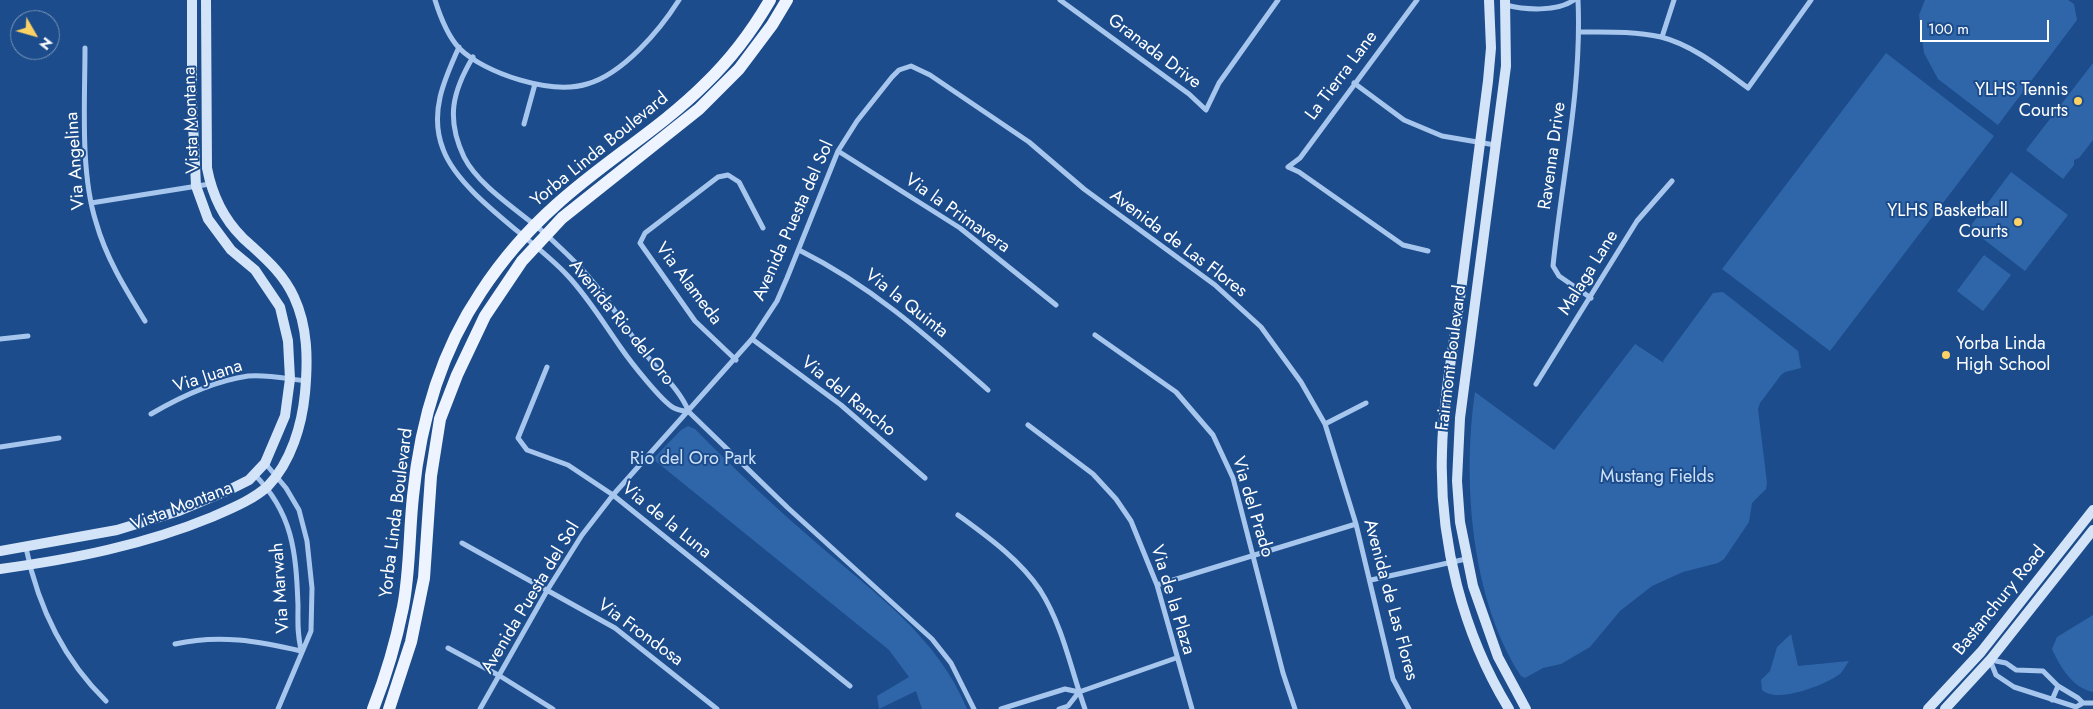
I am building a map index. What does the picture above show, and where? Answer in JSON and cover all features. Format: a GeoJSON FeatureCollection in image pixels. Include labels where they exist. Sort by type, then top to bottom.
{"type":"FeatureCollection","features":[{"type":"Feature","properties":{"kind":"main road","name":"Vista Montana"},"geometry":{"type":"LineString","coordinates":[[0,551],[26,548],[117,530],[179,511],[229,490],[249,480],[265,463],[285,416],[290,379],[288,341],[280,307],[254,270],[231,250],[208,219],[196,186],[192,103],[192,0]]}},
{"type":"Feature","properties":{"kind":"main road","name":"Vista Montana"},"geometry":{"type":"LineString","coordinates":[[0,569],[96,553],[160,536],[230,509],[267,487],[276,476],[292,447],[304,404],[306,337],[294,298],[278,270],[232,226],[215,199],[210,184],[207,150],[206,0]]}},
{"type":"Feature","properties":{"kind":"main road","name":"Yorba Linda Boulevard"},"geometry":{"type":"LineString","coordinates":[[373,709],[391,656],[403,605],[413,496],[420,444],[428,408],[442,366],[459,330],[481,293],[525,236],[556,204],[658,125],[705,85],[754,26],[770,0]]}},
{"type":"Feature","properties":{"kind":"main road","name":"Yorba Linda Boulevard"},"geometry":{"type":"LineString","coordinates":[[389,709],[411,642],[424,578],[431,476],[440,419],[457,375],[485,316],[522,261],[562,218],[599,186],[648,152],[699,109],[739,69],[765,34],[786,0]]}},
{"type":"Feature","properties":{"kind":"main road"},"geometry":{"type":"LineString","coordinates":[[1489,3],[1508,2]]}},
{"type":"Feature","properties":{"kind":"main road","name":"Fairmont Boulevard"},"geometry":{"type":"LineString","coordinates":[[1508,2],[1506,66],[1458,447],[1460,522],[1466,560],[1498,657],[1526,709]]}},
{"type":"Feature","properties":{"kind":"main road","name":"Fairmont Boulevard"},"geometry":{"type":"LineString","coordinates":[[1489,3],[1491,48],[1442,452],[1444,510],[1452,563],[1464,611],[1481,654],[1509,709]]}},
{"type":"Feature","properties":{"kind":"main road"},"geometry":{"type":"LineString","coordinates":[[754,26],[765,34]]}},
{"type":"Feature","properties":{"kind":"main road","name":"Bastanchury Road"},"geometry":{"type":"LineString","coordinates":[[1928,709],[1980,652],[2093,510]]}},
{"type":"Feature","properties":{"kind":"main road","name":"Bastanchury Road"},"geometry":{"type":"LineString","coordinates":[[1946,709],[1990,660],[2093,530]]}},
{"type":"Feature","properties":{"kind":"main road"},"geometry":{"type":"LineString","coordinates":[[1503,699],[1516,692]]}},
{"type":"Feature","properties":{"kind":"street"},"geometry":{"type":"LineString","coordinates":[[435,0],[442,19],[459,47],[472,57],[507,75],[535,84],[558,88],[588,84],[623,65],[648,40],[679,0]]}},
{"type":"Feature","properties":{"kind":"street","name":"Granada Drive"},"geometry":{"type":"LineString","coordinates":[[1060,0],[1189,94],[1206,110],[1219,83],[1278,0]]}},
{"type":"Feature","properties":{"kind":"street","name":"La Tierra Lane"},"geometry":{"type":"LineString","coordinates":[[1417,0],[1300,158],[1288,167],[1299,172],[1402,244],[1428,251]]}},
{"type":"Feature","properties":{"kind":"street"},"geometry":{"type":"LineString","coordinates":[[1508,2],[1522,9],[1566,5],[1574,0]]}},
{"type":"Feature","properties":{"kind":"street","name":"Ravenna Drive"},"geometry":{"type":"LineString","coordinates":[[1578,0],[1580,32],[1577,80],[1553,266],[1559,276],[1591,298]]}},
{"type":"Feature","properties":{"kind":"street"},"geometry":{"type":"LineString","coordinates":[[1662,37],[1674,0]]}},
{"type":"Feature","properties":{"kind":"street"},"geometry":{"type":"LineString","coordinates":[[1580,32],[1621,32],[1662,37],[1686,47],[1748,88],[1810,0]]}},
{"type":"Feature","properties":{"kind":"street","name":"Avenida Rio del Oro"},"geometry":{"type":"LineString","coordinates":[[459,47],[445,77],[438,100],[438,128],[443,149],[456,172],[471,190],[568,275],[633,364],[673,408],[688,412]]}},
{"type":"Feature","properties":{"kind":"street","name":"Via Angelina"},"geometry":{"type":"LineString","coordinates":[[85,48],[86,152],[92,203],[102,240],[125,288],[145,321]]}},
{"type":"Feature","properties":{"kind":"street","name":"Avenida Rio del Oro"},"geometry":{"type":"LineString","coordinates":[[472,57],[462,76],[453,102],[453,123],[457,139],[473,171],[546,235],[592,281],[644,353],[683,398],[688,412],[788,508],[932,639],[951,663],[974,709]]}},
{"type":"Feature","properties":{"kind":"street","name":"Avenida Puesta del Sol"},"geometry":{"type":"LineString","coordinates":[[480,709],[548,589],[582,535],[613,495],[736,360],[752,339],[777,301],[838,151],[857,121],[892,77],[899,70],[911,66]]}},
{"type":"Feature","properties":{"kind":"street","name":"Avenida de Las Flores"},"geometry":{"type":"LineString","coordinates":[[911,66],[930,75],[1029,142],[1100,201],[1215,285],[1261,327],[1300,382],[1325,424],[1371,580],[1393,679],[1409,709]]}},
{"type":"Feature","properties":{"kind":"street"},"geometry":{"type":"LineString","coordinates":[[1354,83],[1404,120],[1442,136],[1495,145]]}},
{"type":"Feature","properties":{"kind":"street"},"geometry":{"type":"LineString","coordinates":[[524,124],[535,84]]}},
{"type":"Feature","properties":{"kind":"street","name":"Via la Primavera"},"geometry":{"type":"LineString","coordinates":[[838,151],[960,228],[1056,305]]}},
{"type":"Feature","properties":{"kind":"street","name":"Via Alameda"},"geometry":{"type":"LineString","coordinates":[[736,360],[695,321],[640,243],[645,233],[718,177],[728,175],[739,182],[763,228]]}},
{"type":"Feature","properties":{"kind":"street","name":"Malaga Lane"},"geometry":{"type":"LineString","coordinates":[[1536,384],[1637,221],[1672,180]]}},
{"type":"Feature","properties":{"kind":"street"},"geometry":{"type":"LineString","coordinates":[[92,203],[210,184]]}},
{"type":"Feature","properties":{"kind":"street","name":"Via la Quinta"},"geometry":{"type":"LineString","coordinates":[[799,250],[839,271],[892,308],[988,390]]}},
{"type":"Feature","properties":{"kind":"street","name":"Via del Prado"},"geometry":{"type":"LineString","coordinates":[[1095,335],[1176,392],[1213,435],[1233,478],[1294,709]]}},
{"type":"Feature","properties":{"kind":"street"},"geometry":{"type":"LineString","coordinates":[[0,339],[28,336]]}},
{"type":"Feature","properties":{"kind":"street","name":"Via del Rancho"},"geometry":{"type":"LineString","coordinates":[[752,339],[841,405],[925,478]]}},
{"type":"Feature","properties":{"kind":"street","name":"Via de la Luna"},"geometry":{"type":"LineString","coordinates":[[547,367],[518,438],[526,450],[568,465],[613,495],[850,686]]}},
{"type":"Feature","properties":{"kind":"street","name":"Via Juana"},"geometry":{"type":"LineString","coordinates":[[150,414],[170,403],[213,385],[249,376],[306,381]]}},
{"type":"Feature","properties":{"kind":"street"},"geometry":{"type":"LineString","coordinates":[[1325,424],[1366,402]]}},
{"type":"Feature","properties":{"kind":"street","name":"Via de la Plaza"},"geometry":{"type":"LineString","coordinates":[[1028,425],[1093,474],[1116,499],[1131,521],[1157,586],[1192,709]]}},
{"type":"Feature","properties":{"kind":"street"},"geometry":{"type":"LineString","coordinates":[[0,447],[59,438]]}},
{"type":"Feature","properties":{"kind":"street","name":"Via Marwah"},"geometry":{"type":"LineString","coordinates":[[265,463],[299,510],[308,548],[313,611],[311,631],[278,709]]}},
{"type":"Feature","properties":{"kind":"street","name":"Via Marwah"},"geometry":{"type":"LineString","coordinates":[[254,474],[267,487],[283,512],[294,544],[297,585],[296,630],[301,651]]}},
{"type":"Feature","properties":{"kind":"street"},"geometry":{"type":"LineString","coordinates":[[958,515],[1001,547],[1040,591],[1061,635],[1085,709]]}},
{"type":"Feature","properties":{"kind":"street"},"geometry":{"type":"LineString","coordinates":[[1157,586],[1356,524]]}},
{"type":"Feature","properties":{"kind":"street","name":"Via Frondosa"},"geometry":{"type":"LineString","coordinates":[[462,543],[548,589],[615,628],[717,709]]}},
{"type":"Feature","properties":{"kind":"street"},"geometry":{"type":"LineString","coordinates":[[26,548],[29,565],[44,612],[82,674],[106,702]]}},
{"type":"Feature","properties":{"kind":"street"},"geometry":{"type":"LineString","coordinates":[[1371,580],[1466,560]]}},
{"type":"Feature","properties":{"kind":"street"},"geometry":{"type":"LineString","coordinates":[[174,644],[199,639],[231,638],[259,641],[301,651]]}},
{"type":"Feature","properties":{"kind":"street"},"geometry":{"type":"LineString","coordinates":[[448,648],[500,676],[553,709]]}},
{"type":"Feature","properties":{"kind":"street"},"geometry":{"type":"LineString","coordinates":[[1980,652],[1990,660],[2006,664],[2016,670],[2043,671],[2058,686],[2083,703]]}},
{"type":"Feature","properties":{"kind":"street"},"geometry":{"type":"LineString","coordinates":[[1001,709],[1064,690],[1079,692],[1176,658]]}},
{"type":"Feature","properties":{"kind":"street"},"geometry":{"type":"LineString","coordinates":[[1990,660],[1996,675],[2014,687],[2076,707],[2083,703],[2093,703]]}},
{"type":"Feature","properties":{"kind":"street"},"geometry":{"type":"LineString","coordinates":[[2052,700],[2058,686]]}},
{"type":"Feature","properties":{"kind":"street"},"geometry":{"type":"LineString","coordinates":[[1058,709],[1068,706],[1079,692]]}},
{"type":"Feature","properties":{"kind":"green space"},"geometry":{"type":"Polygon","coordinates":[[[1925,0],[2068,0],[2074,4],[2077,20],[1998,125],[1938,79],[1924,53],[1919,15],[1925,0]]]}},
{"type":"Feature","properties":{"kind":"green space"},"geometry":{"type":"Polygon","coordinates":[[[1886,53],[1994,136],[1830,351],[1722,269],[1886,53]]]}},
{"type":"Feature","properties":{"kind":"green space","name":"YLHS Tennis Courts"},"geometry":{"type":"Polygon","coordinates":[[[2093,63],[2093,140],[2079,158],[2074,160],[2074,165],[2063,179],[2026,150],[2093,63]]]}},
{"type":"Feature","properties":{"kind":"green space","name":"YLHS Basketball Courts"},"geometry":{"type":"Polygon","coordinates":[[[2011,172],[2068,215],[2025,271],[1969,228],[2011,172]]]}},
{"type":"Feature","properties":{"kind":"green space"},"geometry":{"type":"Polygon","coordinates":[[[1984,255],[2011,275],[1983,311],[1957,291],[1984,255]]]}},
{"type":"Feature","properties":{"kind":"green space","name":"Mustang Fields"},"geometry":{"type":"Polygon","coordinates":[[[1723,292],[1798,351],[1801,368],[1785,372],[1781,375],[1760,403],[1758,409],[1767,483],[1766,489],[1752,503],[1749,522],[1724,559],[1718,563],[1683,572],[1652,586],[1620,611],[1590,647],[1561,664],[1543,668],[1525,678],[1521,676],[1504,646],[1491,612],[1481,576],[1474,538],[1470,463],[1471,426],[1475,392],[1554,450],[1635,344],[1664,363],[1663,361],[1713,293],[1723,292]]]}},
{"type":"Feature","properties":{"kind":"green space","name":"Rio del Oro Park"},"geometry":{"type":"Polygon","coordinates":[[[688,426],[695,429],[772,504],[904,619],[940,660],[955,684],[967,709],[922,709],[916,691],[879,709],[877,696],[909,677],[889,650],[653,459],[681,430],[688,426]]]}},
{"type":"Feature","properties":{"kind":"green space"},"geometry":{"type":"Polygon","coordinates":[[[2093,615],[2093,692],[2079,686],[2068,676],[2052,649],[2057,637],[2093,615]]]}},
{"type":"Feature","properties":{"kind":"green space"},"geometry":{"type":"Polygon","coordinates":[[[1791,634],[1798,666],[1849,661],[1840,674],[1813,688],[1789,694],[1769,694],[1762,690],[1761,680],[1770,671],[1777,647],[1791,634]]]}},
{"type":"Feature","properties":{"kind":"place","name":"YLHS Tennis Courts"},"geometry":{"type":"Point","coordinates":[2078,101]}},
{"type":"Feature","properties":{"kind":"place","name":"YLHS Basketball Courts"},"geometry":{"type":"Point","coordinates":[2018,222]}},
{"type":"Feature","properties":{"kind":"place","name":"Yorba Linda High School"},"geometry":{"type":"Point","coordinates":[1946,355]}}]}
